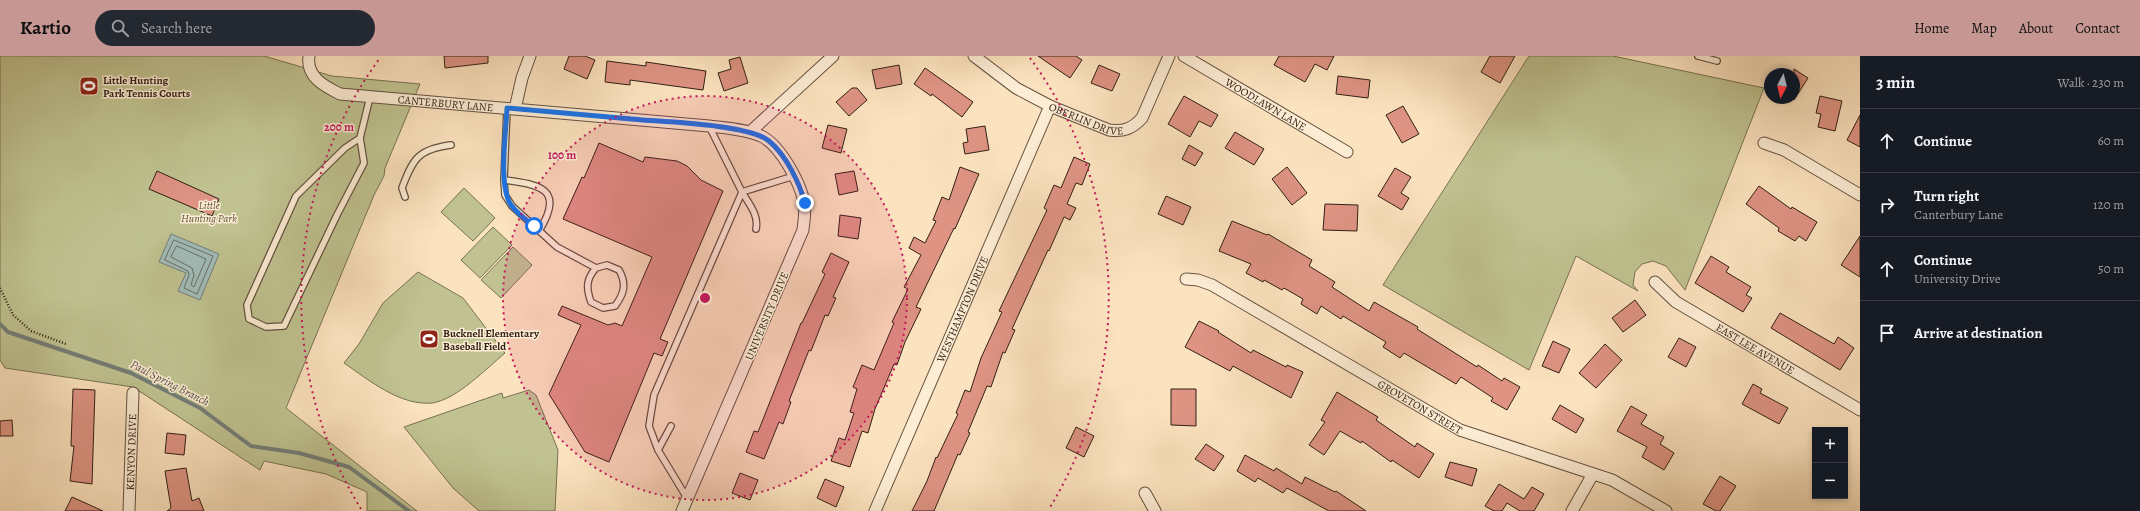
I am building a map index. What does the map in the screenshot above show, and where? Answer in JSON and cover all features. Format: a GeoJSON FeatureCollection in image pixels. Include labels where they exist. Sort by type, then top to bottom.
{"type":"FeatureCollection","features":[{"type":"Feature","properties":{"kind":"street","name":"CANTERBURY LANE"},"geometry":{"type":"LineString","coordinates":[[309,56],[310,69],[317,80],[340,94],[709,126],[750,132]]}},
{"type":"Feature","properties":{"kind":"street"},"geometry":{"type":"LineString","coordinates":[[511,109],[530,56]]}},
{"type":"Feature","properties":{"kind":"street"},"geometry":{"type":"LineString","coordinates":[[750,132],[833,56]]}},
{"type":"Feature","properties":{"kind":"street","name":"OBERLIN DRIVE"},"geometry":{"type":"LineString","coordinates":[[974,56],[1016,88],[1050,106],[1109,130],[1127,130],[1136,125],[1142,118],[1169,56]]}},
{"type":"Feature","properties":{"kind":"street","name":"WOODLAWN LANE"},"geometry":{"type":"LineString","coordinates":[[1184,56],[1347,152]]}},
{"type":"Feature","properties":{"kind":"street","name":"WESTHAMPTON DRIVE"},"geometry":{"type":"LineString","coordinates":[[875,511],[1050,106]]}},
{"type":"Feature","properties":{"kind":"street","name":"UNIVERSITY DRIVE"},"geometry":{"type":"LineString","coordinates":[[682,511],[803,230],[805,203],[794,176],[769,141],[750,132]]}},
{"type":"Feature","properties":{"kind":"street"},"geometry":{"type":"LineString","coordinates":[[1764,143],[1784,150],[1860,195]]}},
{"type":"Feature","properties":{"kind":"street","name":"GROVETON STREET"},"geometry":{"type":"LineString","coordinates":[[1186,279],[1198,280],[1212,285],[1460,430],[1612,480],[1666,511]]}},
{"type":"Feature","properties":{"kind":"street","name":"EAST LEE AVENUE"},"geometry":{"type":"LineString","coordinates":[[1655,282],[1676,302],[1860,410]]}},
{"type":"Feature","properties":{"kind":"street","name":"KENYON DRIVE"},"geometry":{"type":"LineString","coordinates":[[130,511],[133,393]]}},
{"type":"Feature","properties":{"kind":"street"},"geometry":{"type":"LineString","coordinates":[[1572,511],[1593,474]]}},
{"type":"Feature","properties":{"kind":"street"},"geometry":{"type":"LineString","coordinates":[[1145,493],[1155,511]]}},
{"type":"Feature","properties":{"kind":"lane"},"geometry":{"type":"LineString","coordinates":[[1698,56],[1717,61]]}},
{"type":"Feature","properties":{"kind":"lane"},"geometry":{"type":"LineString","coordinates":[[360,138],[345,148],[296,196],[247,305],[249,319],[266,327],[284,326],[337,215],[364,163],[360,138],[370,97]]}},
{"type":"Feature","properties":{"kind":"lane"},"geometry":{"type":"LineString","coordinates":[[511,109],[504,180],[505,195],[512,206],[557,247],[596,268],[607,265],[619,270],[624,278],[624,294],[615,306],[602,308],[591,302],[586,288],[589,275],[596,268]]}},
{"type":"Feature","properties":{"kind":"lane"},"geometry":{"type":"LineString","coordinates":[[709,126],[755,215],[757,222],[756,229]]}},
{"type":"Feature","properties":{"kind":"lane"},"geometry":{"type":"LineString","coordinates":[[405,197],[402,188],[416,158],[431,148],[451,145]]}},
{"type":"Feature","properties":{"kind":"lane"},"geometry":{"type":"LineString","coordinates":[[688,499],[658,450],[649,426],[654,395],[742,192],[794,176]]}},
{"type":"Feature","properties":{"kind":"lane"},"geometry":{"type":"LineString","coordinates":[[504,180],[540,186],[548,194],[551,204],[548,217],[539,231]]}},
{"type":"Feature","properties":{"kind":"lane"},"geometry":{"type":"LineString","coordinates":[[658,450],[671,426]]}},
{"type":"Feature","properties":{"kind":"path"},"geometry":{"type":"LineString","coordinates":[[0,288],[13,315],[31,332],[66,344]]}},
{"type":"Feature","properties":{"kind":"green space","name":"Little Hunting Park"},"geometry":{"type":"Polygon","coordinates":[[[0,56],[264,56],[332,76],[420,84],[385,168],[384,176],[374,195],[286,408],[417,511],[367,511],[367,492],[326,474],[264,461],[260,470],[133,387],[5,368],[0,360],[0,56]]]}},
{"type":"Feature","properties":{"kind":"green space"},"geometry":{"type":"Polygon","coordinates":[[[1529,56],[1613,56],[1764,88],[1685,290],[1666,266],[1653,261],[1642,264],[1635,272],[1633,285],[1638,291],[1576,256],[1529,370],[1383,285],[1529,56]]]}},
{"type":"Feature","properties":{"kind":"green space"},"geometry":{"type":"Polygon","coordinates":[[[464,188],[495,218],[473,241],[441,212],[464,188]]]}},
{"type":"Feature","properties":{"kind":"green space"},"geometry":{"type":"Polygon","coordinates":[[[493,227],[512,245],[480,278],[461,260],[493,227]]]}},
{"type":"Feature","properties":{"kind":"green space"},"geometry":{"type":"Polygon","coordinates":[[[513,247],[532,265],[501,298],[481,280],[513,247]]]}},
{"type":"Feature","properties":{"kind":"green space","name":"Bucknell Elementary Baseball Field"},"geometry":{"type":"Polygon","coordinates":[[[418,272],[463,298],[505,353],[461,390],[441,401],[432,403],[420,403],[397,396],[374,384],[344,363],[359,344],[383,303],[418,272]]]}},
{"type":"Feature","properties":{"kind":"green space"},"geometry":{"type":"Polygon","coordinates":[[[529,390],[536,395],[558,450],[555,511],[479,511],[453,488],[404,427],[502,393],[503,398],[529,390]]]}},
{"type":"Feature","properties":{"kind":"water"},"geometry":{"type":"Polygon","coordinates":[[[171,234],[219,254],[200,300],[178,291],[186,273],[159,262],[171,234]]]}},
{"type":"Feature","properties":{"kind":"building"},"geometry":{"type":"Polygon","coordinates":[[[444,56],[488,56],[488,63],[445,68],[444,56]]]}},
{"type":"Feature","properties":{"kind":"building"},"geometry":{"type":"Polygon","coordinates":[[[569,56],[585,56],[595,60],[587,79],[564,69],[569,56]]]}},
{"type":"Feature","properties":{"kind":"building"},"geometry":{"type":"Polygon","coordinates":[[[1038,56],[1076,56],[1082,60],[1070,78],[1038,56]]]}},
{"type":"Feature","properties":{"kind":"building"},"geometry":{"type":"Polygon","coordinates":[[[1279,56],[1334,56],[1327,70],[1315,64],[1305,82],[1274,65],[1279,56]]]}},
{"type":"Feature","properties":{"kind":"building"},"geometry":{"type":"Polygon","coordinates":[[[1490,56],[1515,56],[1500,83],[1481,72],[1490,56]]]}},
{"type":"Feature","properties":{"kind":"building"},"geometry":{"type":"Polygon","coordinates":[[[740,57],[748,83],[724,91],[718,73],[731,69],[729,60],[740,57]]]}},
{"type":"Feature","properties":{"kind":"building"},"geometry":{"type":"Polygon","coordinates":[[[607,61],[646,66],[646,62],[706,71],[703,90],[630,80],[630,85],[605,82],[607,61]]]}},
{"type":"Feature","properties":{"kind":"building"},"geometry":{"type":"Polygon","coordinates":[[[899,65],[902,84],[876,89],[872,70],[899,65]]]}},
{"type":"Feature","properties":{"kind":"building"},"geometry":{"type":"Polygon","coordinates":[[[1099,65],[1120,74],[1112,91],[1091,83],[1099,65]]]}},
{"type":"Feature","properties":{"kind":"building"},"geometry":{"type":"Polygon","coordinates":[[[925,68],[973,102],[962,117],[932,94],[931,96],[914,84],[925,68]]]}},
{"type":"Feature","properties":{"kind":"building"},"geometry":{"type":"Polygon","coordinates":[[[1800,73],[1808,78],[1800,91],[1800,73]]]}},
{"type":"Feature","properties":{"kind":"building"},"geometry":{"type":"Polygon","coordinates":[[[1338,76],[1370,80],[1368,98],[1336,94],[1338,76]]]}},
{"type":"Feature","properties":{"kind":"building"},"geometry":{"type":"Polygon","coordinates":[[[852,88],[857,88],[867,100],[849,116],[836,102],[852,88]]]}},
{"type":"Feature","properties":{"kind":"building"},"geometry":{"type":"Polygon","coordinates":[[[1184,96],[1218,115],[1211,127],[1199,121],[1190,137],[1168,124],[1184,96]]]}},
{"type":"Feature","properties":{"kind":"building"},"geometry":{"type":"Polygon","coordinates":[[[1820,96],[1842,101],[1835,131],[1818,127],[1821,114],[1816,113],[1820,96]]]}},
{"type":"Feature","properties":{"kind":"building"},"geometry":{"type":"Polygon","coordinates":[[[1403,106],[1419,134],[1402,143],[1386,115],[1403,106]]]}},
{"type":"Feature","properties":{"kind":"building"},"geometry":{"type":"Polygon","coordinates":[[[1860,115],[1860,147],[1847,140],[1860,115]]]}},
{"type":"Feature","properties":{"kind":"building"},"geometry":{"type":"Polygon","coordinates":[[[828,125],[847,129],[841,153],[822,148],[828,125]]]}},
{"type":"Feature","properties":{"kind":"building"},"geometry":{"type":"Polygon","coordinates":[[[985,126],[989,150],[965,154],[963,143],[968,142],[966,129],[985,126]]]}},
{"type":"Feature","properties":{"kind":"building"},"geometry":{"type":"Polygon","coordinates":[[[1235,132],[1264,149],[1254,165],[1225,148],[1235,132]]]}},
{"type":"Feature","properties":{"kind":"building"},"geometry":{"type":"Polygon","coordinates":[[[599,143],[643,162],[645,157],[677,161],[687,166],[701,180],[723,191],[660,339],[668,342],[662,356],[654,353],[609,462],[585,452],[549,394],[581,325],[558,315],[562,306],[608,325],[615,323],[622,326],[652,257],[563,219],[582,177],[584,178],[599,143]]]}},
{"type":"Feature","properties":{"kind":"building"},"geometry":{"type":"Polygon","coordinates":[[[1189,145],[1203,153],[1195,166],[1182,159],[1189,145]]]}},
{"type":"Feature","properties":{"kind":"building"},"geometry":{"type":"Polygon","coordinates":[[[1074,157],[1090,164],[1082,185],[1076,183],[1067,204],[1076,208],[1070,220],[1064,217],[1049,251],[1048,250],[1012,329],[1015,330],[1005,353],[1003,352],[991,387],[987,386],[968,432],[970,433],[960,455],[958,454],[934,511],[912,511],[927,481],[936,457],[937,458],[958,414],[956,413],[965,390],[970,392],[981,358],[1002,312],[999,311],[1047,210],[1044,208],[1054,185],[1061,188],[1074,157]]]}},
{"type":"Feature","properties":{"kind":"building"},"geometry":{"type":"Polygon","coordinates":[[[960,167],[979,174],[955,229],[954,228],[916,307],[921,309],[905,342],[897,365],[894,364],[875,409],[868,433],[862,431],[850,467],[831,461],[839,438],[845,440],[854,413],[850,412],[857,389],[853,387],[862,365],[874,370],[894,323],[892,322],[908,289],[904,287],[921,255],[909,248],[914,237],[925,243],[936,221],[933,220],[942,197],[949,200],[960,167]]]}},
{"type":"Feature","properties":{"kind":"building"},"geometry":{"type":"Polygon","coordinates":[[[1287,167],[1307,193],[1292,205],[1272,179],[1287,167]]]}},
{"type":"Feature","properties":{"kind":"building"},"geometry":{"type":"Polygon","coordinates":[[[1395,168],[1411,177],[1401,193],[1409,198],[1402,210],[1378,196],[1395,168]]]}},
{"type":"Feature","properties":{"kind":"building"},"geometry":{"type":"Polygon","coordinates":[[[157,171],[219,199],[212,216],[149,189],[157,171]]]}},
{"type":"Feature","properties":{"kind":"building"},"geometry":{"type":"Polygon","coordinates":[[[854,171],[858,191],[839,195],[835,174],[854,171]]]}},
{"type":"Feature","properties":{"kind":"building"},"geometry":{"type":"Polygon","coordinates":[[[1759,186],[1791,209],[1792,207],[1817,222],[1806,241],[1799,236],[1795,241],[1778,231],[1779,228],[1746,204],[1759,186]]]}},
{"type":"Feature","properties":{"kind":"building"},"geometry":{"type":"Polygon","coordinates":[[[1166,196],[1191,207],[1183,225],[1158,214],[1166,196]]]}},
{"type":"Feature","properties":{"kind":"building"},"geometry":{"type":"Polygon","coordinates":[[[1325,204],[1358,205],[1357,231],[1323,230],[1325,204]]]}},
{"type":"Feature","properties":{"kind":"building"},"geometry":{"type":"Polygon","coordinates":[[[840,215],[861,218],[858,239],[838,236],[840,215]]]}},
{"type":"Feature","properties":{"kind":"building"},"geometry":{"type":"Polygon","coordinates":[[[1232,221],[1267,235],[1268,234],[1312,260],[1309,266],[1335,282],[1332,287],[1369,311],[1374,302],[1418,327],[1417,329],[1477,367],[1478,365],[1502,381],[1504,378],[1520,387],[1507,410],[1491,401],[1493,398],[1461,377],[1456,384],[1404,353],[1400,358],[1383,347],[1386,342],[1343,316],[1341,319],[1321,306],[1317,314],[1301,304],[1303,299],[1284,288],[1282,290],[1264,280],[1263,282],[1246,273],[1251,264],[1219,251],[1232,221]]]}},
{"type":"Feature","properties":{"kind":"building"},"geometry":{"type":"Polygon","coordinates":[[[1860,236],[1860,277],[1841,265],[1860,236]]]}},
{"type":"Feature","properties":{"kind":"building"},"geometry":{"type":"Polygon","coordinates":[[[831,253],[849,262],[833,297],[836,298],[828,316],[825,315],[811,351],[809,350],[789,401],[791,402],[783,424],[779,422],[764,459],[746,452],[754,431],[758,432],[801,323],[825,274],[822,272],[831,253]]]}},
{"type":"Feature","properties":{"kind":"building"},"geometry":{"type":"Polygon","coordinates":[[[1711,256],[1729,267],[1726,272],[1751,287],[1746,295],[1752,298],[1743,312],[1695,283],[1711,256]]]}},
{"type":"Feature","properties":{"kind":"building"},"geometry":{"type":"Polygon","coordinates":[[[1635,300],[1646,315],[1623,332],[1612,318],[1635,300]]]}},
{"type":"Feature","properties":{"kind":"building"},"geometry":{"type":"Polygon","coordinates":[[[1780,313],[1834,344],[1838,337],[1854,348],[1840,370],[1771,328],[1780,313]]]}},
{"type":"Feature","properties":{"kind":"building"},"geometry":{"type":"Polygon","coordinates":[[[1199,321],[1219,331],[1218,332],[1251,353],[1253,350],[1286,367],[1287,365],[1303,372],[1291,398],[1233,366],[1230,371],[1185,347],[1199,321]]]}},
{"type":"Feature","properties":{"kind":"building"},"geometry":{"type":"Polygon","coordinates":[[[1679,338],[1696,347],[1686,367],[1668,357],[1679,338]]]}},
{"type":"Feature","properties":{"kind":"building"},"geometry":{"type":"Polygon","coordinates":[[[1553,341],[1570,349],[1559,373],[1542,366],[1553,341]]]}},
{"type":"Feature","properties":{"kind":"building"},"geometry":{"type":"Polygon","coordinates":[[[1605,344],[1622,360],[1596,388],[1579,373],[1605,344]]]}},
{"type":"Feature","properties":{"kind":"building"},"geometry":{"type":"Polygon","coordinates":[[[1753,384],[1762,389],[1760,393],[1788,408],[1779,424],[1742,404],[1753,384]]]}},
{"type":"Feature","properties":{"kind":"building"},"geometry":{"type":"Polygon","coordinates":[[[73,389],[95,390],[92,484],[70,481],[74,446],[71,446],[73,389]]]}},
{"type":"Feature","properties":{"kind":"building"},"geometry":{"type":"Polygon","coordinates":[[[1171,389],[1196,389],[1196,426],[1171,425],[1171,389]]]}},
{"type":"Feature","properties":{"kind":"building"},"geometry":{"type":"Polygon","coordinates":[[[1337,392],[1378,417],[1376,420],[1415,447],[1417,443],[1434,454],[1419,478],[1392,460],[1391,462],[1362,441],[1361,443],[1340,431],[1324,455],[1309,445],[1325,422],[1321,420],[1337,392]]]}},
{"type":"Feature","properties":{"kind":"building"},"geometry":{"type":"Polygon","coordinates":[[[1560,405],[1584,419],[1576,433],[1552,419],[1560,405]]]}},
{"type":"Feature","properties":{"kind":"building"},"geometry":{"type":"Polygon","coordinates":[[[1631,406],[1647,415],[1641,424],[1664,437],[1660,444],[1674,453],[1664,470],[1642,457],[1647,447],[1617,431],[1631,406]]]}},
{"type":"Feature","properties":{"kind":"building"},"geometry":{"type":"Polygon","coordinates":[[[12,420],[13,436],[0,436],[0,421],[12,420]]]}},
{"type":"Feature","properties":{"kind":"building"},"geometry":{"type":"Polygon","coordinates":[[[1076,427],[1094,436],[1084,457],[1066,448],[1076,427]]]}},
{"type":"Feature","properties":{"kind":"building"},"geometry":{"type":"Polygon","coordinates":[[[167,433],[186,435],[184,455],[165,453],[167,433]]]}},
{"type":"Feature","properties":{"kind":"building"},"geometry":{"type":"Polygon","coordinates":[[[1206,444],[1224,456],[1214,471],[1195,459],[1206,444]]]}},
{"type":"Feature","properties":{"kind":"building"},"geometry":{"type":"Polygon","coordinates":[[[1245,455],[1274,471],[1276,468],[1302,484],[1305,477],[1335,492],[1336,491],[1366,511],[1329,511],[1287,488],[1283,493],[1258,478],[1255,482],[1237,471],[1245,455]]]}},
{"type":"Feature","properties":{"kind":"building"},"geometry":{"type":"Polygon","coordinates":[[[1450,462],[1477,469],[1472,486],[1445,477],[1450,462]]]}},
{"type":"Feature","properties":{"kind":"building"},"geometry":{"type":"Polygon","coordinates":[[[186,468],[192,501],[199,498],[204,511],[167,511],[171,508],[165,471],[186,468]]]}},
{"type":"Feature","properties":{"kind":"building"},"geometry":{"type":"Polygon","coordinates":[[[740,473],[758,480],[750,500],[732,493],[740,473]]]}},
{"type":"Feature","properties":{"kind":"building"},"geometry":{"type":"Polygon","coordinates":[[[1720,476],[1736,486],[1720,511],[1716,511],[1703,504],[1720,476]]]}},
{"type":"Feature","properties":{"kind":"building"},"geometry":{"type":"Polygon","coordinates":[[[825,479],[844,487],[836,507],[817,498],[825,479]]]}},
{"type":"Feature","properties":{"kind":"building"},"geometry":{"type":"Polygon","coordinates":[[[1499,484],[1524,499],[1532,487],[1544,494],[1534,511],[1520,511],[1507,503],[1502,511],[1494,511],[1485,506],[1499,484]]]}},
{"type":"Feature","properties":{"kind":"building"},"geometry":{"type":"Polygon","coordinates":[[[72,497],[103,511],[65,511],[72,497]]]}},
{"type":"Feature","properties":{"kind":"waterway","name":"Paul Spring Branch"},"geometry":{"type":"LineString","coordinates":[[0,324],[8,332],[131,373],[200,408],[251,446],[299,453],[349,467],[409,511]]}},
{"type":"Feature","properties":{"kind":"place","name":"Little Hunting Park Tennis Courts"},"geometry":{"type":"Point","coordinates":[89,86]}},
{"type":"Feature","properties":{"kind":"place","name":"Bucknell Elementary Baseball Field"},"geometry":{"type":"Point","coordinates":[429,339]}},
{"type":"Feature","properties":{"kind":"route"},"geometry":{"type":"LineString","coordinates":[[534,226],[512,206],[505,195],[504,180],[507,108],[686,123],[750,132],[769,141],[776,148],[797,182],[805,203]]}}]}
